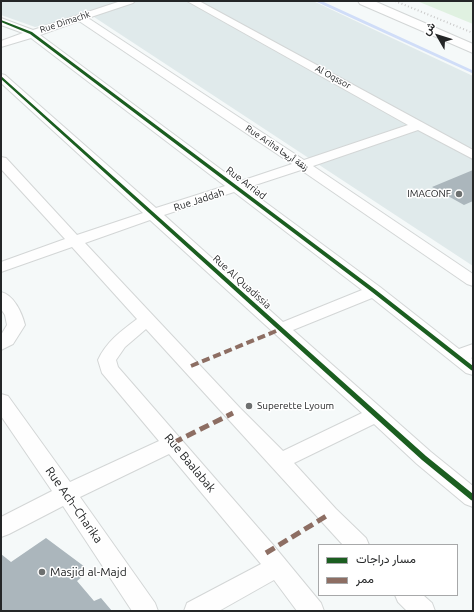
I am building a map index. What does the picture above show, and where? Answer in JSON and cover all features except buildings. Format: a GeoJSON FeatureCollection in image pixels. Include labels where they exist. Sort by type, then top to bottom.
{"type":"FeatureCollection","features":[{"type":"Feature","properties":{"kind":"main road"},"geometry":{"type":"LineString","coordinates":[[364,1],[473,49]]}},
{"type":"Feature","properties":{"kind":"street","name":"Rue Dimachk"},"geometry":{"type":"LineString","coordinates":[[1,44],[130,1]]}},
{"type":"Feature","properties":{"kind":"street","name":"Al Oqssor"},"geometry":{"type":"LineString","coordinates":[[192,1],[473,156]]}},
{"type":"Feature","properties":{"kind":"street","name":"Rue Ariha زنقة أريحا"},"geometry":{"type":"LineString","coordinates":[[79,17],[473,281]]}},
{"type":"Feature","properties":{"kind":"street","name":"Rue Arriad"},"geometry":{"type":"LineString","coordinates":[[1,21],[31,33],[374,291],[465,354],[473,369]]}},
{"type":"Feature","properties":{"kind":"street","name":"Rue Al Quadissia"},"geometry":{"type":"LineString","coordinates":[[1,77],[424,458],[473,498]]}},
{"type":"Feature","properties":{"kind":"street","name":"Rue Jaddah"},"geometry":{"type":"LineString","coordinates":[[1,267],[365,145],[419,125]]}},
{"type":"Feature","properties":{"kind":"street"},"geometry":{"type":"LineString","coordinates":[[1,161],[233,413],[357,544]]}},
{"type":"Feature","properties":{"kind":"street"},"geometry":{"type":"LineString","coordinates":[[281,329],[374,291]]}},
{"type":"Feature","properties":{"kind":"street"},"geometry":{"type":"LineString","coordinates":[[1,297],[14,316],[16,325],[7,340],[1,344]]}},
{"type":"Feature","properties":{"kind":"street","name":"Rue Baalabak"},"geometry":{"type":"LineString","coordinates":[[147,320],[117,346],[108,357],[107,364],[109,369],[173,443],[312,611]]}},
{"type":"Feature","properties":{"kind":"street","name":"Rue Ach–Charika"},"geometry":{"type":"LineString","coordinates":[[1,401],[106,549],[146,611]]}},
{"type":"Feature","properties":{"kind":"street"},"geometry":{"type":"LineString","coordinates":[[280,461],[376,415]]}},
{"type":"Feature","properties":{"kind":"street"},"geometry":{"type":"LineString","coordinates":[[1,528],[66,494],[173,443]]}},
{"type":"Feature","properties":{"kind":"street"},"geometry":{"type":"LineString","coordinates":[[196,611],[277,567]]}},
{"type":"Feature","properties":{"kind":"street"},"geometry":{"type":"LineString","coordinates":[[408,596],[422,611]]}},
{"type":"Feature","properties":{"kind":"shaded area"},"geometry":{"type":"Polygon","coordinates":[[[1,1],[313,1],[473,76],[473,266],[94,17],[35,27],[1,15],[1,1]]]}},
{"type":"Feature","properties":{"kind":"green space"},"geometry":{"type":"Polygon","coordinates":[[[417,1],[473,1],[473,24],[417,1]]]}},
{"type":"Feature","properties":{"kind":"waterway"},"geometry":{"type":"LineString","coordinates":[[318,1],[473,72]]}},
{"type":"Feature","properties":{"kind":"railway"},"geometry":{"type":"LineString","coordinates":[[395,1],[473,33]]}},
{"type":"Feature","properties":{"kind":"marked path"},"geometry":{"type":"LineString","coordinates":[[191,366],[281,329]]}},
{"type":"Feature","properties":{"kind":"marked path"},"geometry":{"type":"LineString","coordinates":[[173,443],[233,413]]}},
{"type":"Feature","properties":{"kind":"marked path"},"geometry":{"type":"LineString","coordinates":[[266,553],[328,515]]}},
{"type":"Feature","properties":{"kind":"cycle path"},"geometry":{"type":"LineString","coordinates":[[1,21],[31,33],[374,291],[473,369]]}},
{"type":"Feature","properties":{"kind":"cycle path"},"geometry":{"type":"LineString","coordinates":[[1,77],[424,458],[473,498]]}},
{"type":"Feature","properties":{"kind":"place","name":"IMACONF"},"geometry":{"type":"Point","coordinates":[459,194]}},
{"type":"Feature","properties":{"kind":"place","name":"Superette Lyoum"},"geometry":{"type":"Point","coordinates":[249,406]}},
{"type":"Feature","properties":{"kind":"place","name":"Masjid al-Majd"},"geometry":{"type":"Point","coordinates":[42,572]}}]}
